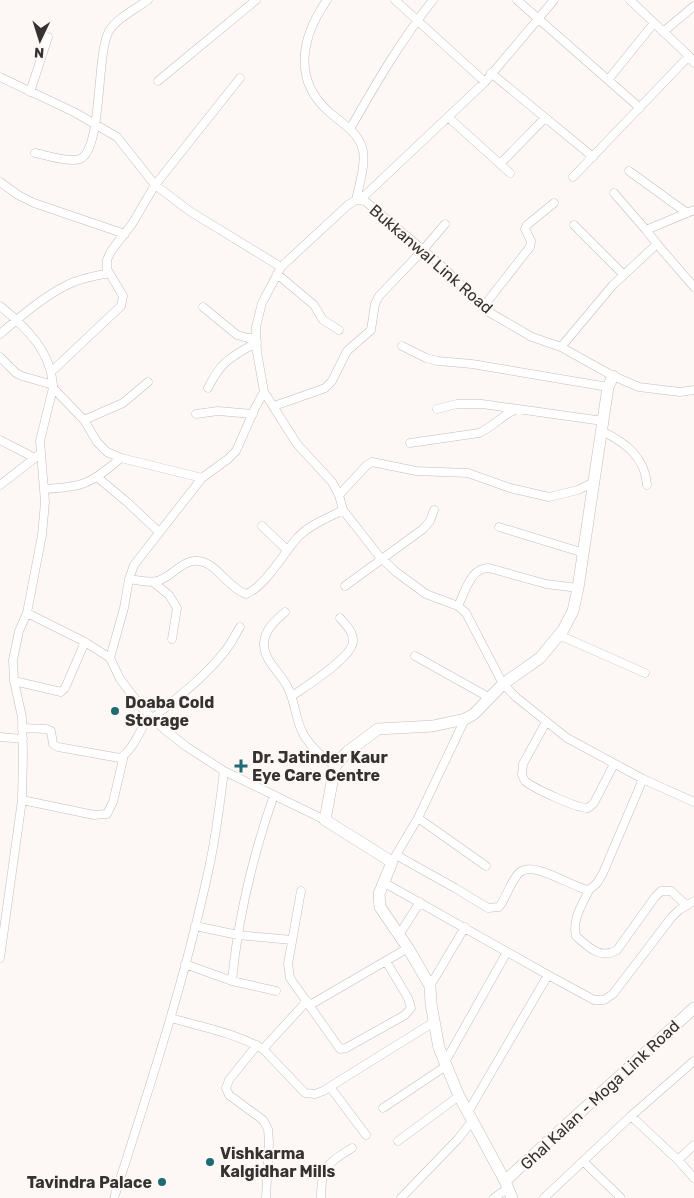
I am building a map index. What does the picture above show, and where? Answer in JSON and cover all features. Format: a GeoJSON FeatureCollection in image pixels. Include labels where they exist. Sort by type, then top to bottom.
{"type":"FeatureCollection","features":[{"type":"Feature","properties":{"kind":"street"},"geometry":{"type":"LineString","coordinates":[[35,153],[78,160],[84,156],[88,149],[95,124],[105,40],[108,32],[119,20],[148,0]]}},
{"type":"Feature","properties":{"kind":"street"},"geometry":{"type":"LineString","coordinates":[[158,81],[256,0]]}},
{"type":"Feature","properties":{"kind":"street"},"geometry":{"type":"LineString","coordinates":[[327,0],[308,39],[304,61],[306,79],[317,99],[350,129],[362,145],[364,152],[358,200]]}},
{"type":"Feature","properties":{"kind":"street"},"geometry":{"type":"LineString","coordinates":[[395,0],[485,82]]}},
{"type":"Feature","properties":{"kind":"street"},"geometry":{"type":"LineString","coordinates":[[350,129],[381,74],[433,0]]}},
{"type":"Feature","properties":{"kind":"street"},"geometry":{"type":"LineString","coordinates":[[517,0],[640,108]]}},
{"type":"Feature","properties":{"kind":"street"},"geometry":{"type":"LineString","coordinates":[[358,200],[485,82],[554,0]]}},
{"type":"Feature","properties":{"kind":"street"},"geometry":{"type":"LineString","coordinates":[[573,177],[640,108],[692,60],[630,0]]}},
{"type":"Feature","properties":{"kind":"street"},"geometry":{"type":"LineString","coordinates":[[663,32],[694,6]]}},
{"type":"Feature","properties":{"kind":"street"},"geometry":{"type":"LineString","coordinates":[[608,80],[654,22]]}},
{"type":"Feature","properties":{"kind":"street"},"geometry":{"type":"LineString","coordinates":[[30,92],[48,37]]}},
{"type":"Feature","properties":{"kind":"street"},"geometry":{"type":"LineString","coordinates":[[491,73],[593,157]]}},
{"type":"Feature","properties":{"kind":"street"},"geometry":{"type":"LineString","coordinates":[[0,77],[74,112],[117,137],[155,185],[191,212],[279,270],[314,305],[323,320],[339,330]]}},
{"type":"Feature","properties":{"kind":"street"},"geometry":{"type":"LineString","coordinates":[[51,372],[121,306],[123,296],[107,268],[107,260],[111,251],[142,209],[155,185],[240,78]]}},
{"type":"Feature","properties":{"kind":"street"},"geometry":{"type":"LineString","coordinates":[[448,116],[510,173]]}},
{"type":"Feature","properties":{"kind":"street"},"geometry":{"type":"LineString","coordinates":[[500,164],[545,118]]}},
{"type":"Feature","properties":{"kind":"street"},"geometry":{"type":"LineString","coordinates":[[629,171],[691,212]]}},
{"type":"Feature","properties":{"kind":"street"},"geometry":{"type":"LineString","coordinates":[[0,182],[18,196],[34,203],[125,234]]}},
{"type":"Feature","properties":{"kind":"street"},"geometry":{"type":"LineString","coordinates":[[614,193],[694,286]]}},
{"type":"Feature","properties":{"kind":"street","name":"Bukkanwal Link Road"},"geometry":{"type":"LineString","coordinates":[[264,392],[256,340],[256,327],[262,303],[279,270],[348,204],[358,200],[365,201],[423,250],[482,307],[532,337],[560,347],[613,376],[639,387],[680,392],[694,390]]}},
{"type":"Feature","properties":{"kind":"street"},"geometry":{"type":"LineString","coordinates":[[482,307],[530,248],[531,241],[525,230],[526,225],[554,203]]}},
{"type":"Feature","properties":{"kind":"street"},"geometry":{"type":"LineString","coordinates":[[646,230],[691,212]]}},
{"type":"Feature","properties":{"kind":"street"},"geometry":{"type":"LineString","coordinates":[[274,406],[325,388],[332,381],[348,351],[370,330],[373,324],[375,304],[379,296],[445,224]]}},
{"type":"Feature","properties":{"kind":"street"},"geometry":{"type":"LineString","coordinates":[[574,225],[623,274]]}},
{"type":"Feature","properties":{"kind":"street"},"geometry":{"type":"LineString","coordinates":[[560,347],[623,274],[657,244]]}},
{"type":"Feature","properties":{"kind":"street"},"geometry":{"type":"LineString","coordinates":[[0,334],[42,300],[68,284],[109,273]]}},
{"type":"Feature","properties":{"kind":"street"},"geometry":{"type":"LineString","coordinates":[[0,306],[17,320],[37,341],[51,372],[53,386],[38,456],[46,502],[42,535],[27,613],[19,631],[13,660],[14,681],[22,717],[22,800],[0,958]]}},
{"type":"Feature","properties":{"kind":"street"},"geometry":{"type":"LineString","coordinates":[[203,307],[237,335],[256,340]]}},
{"type":"Feature","properties":{"kind":"street"},"geometry":{"type":"LineString","coordinates":[[208,388],[219,368],[256,340]]}},
{"type":"Feature","properties":{"kind":"street"},"geometry":{"type":"LineString","coordinates":[[402,346],[415,354],[438,361],[472,364],[608,387]]}},
{"type":"Feature","properties":{"kind":"street"},"geometry":{"type":"LineString","coordinates":[[0,357],[16,373],[53,386],[84,420],[97,442],[107,452],[120,458],[202,478]]}},
{"type":"Feature","properties":{"kind":"street"},"geometry":{"type":"LineString","coordinates":[[325,820],[336,766],[347,752],[378,730],[433,726],[465,719],[474,714],[503,684],[540,658],[559,635],[573,611],[578,588],[608,387],[613,376]]}},
{"type":"Feature","properties":{"kind":"street"},"geometry":{"type":"LineString","coordinates":[[84,420],[123,403],[148,382]]}},
{"type":"Feature","properties":{"kind":"street"},"geometry":{"type":"LineString","coordinates":[[110,658],[134,565],[202,478],[236,451],[264,392],[297,444],[332,482],[339,495],[343,510],[382,559],[426,594],[458,606],[466,613],[503,684],[517,698],[567,738],[643,779],[694,802]]}},
{"type":"Feature","properties":{"kind":"street"},"geometry":{"type":"LineString","coordinates":[[436,409],[467,403],[519,409],[602,426],[638,457],[643,465],[647,485]]}},
{"type":"Feature","properties":{"kind":"street"},"geometry":{"type":"LineString","coordinates":[[410,443],[479,433],[490,428],[509,412],[519,409]]}},
{"type":"Feature","properties":{"kind":"street"},"geometry":{"type":"LineString","coordinates":[[196,414],[218,411],[253,414]]}},
{"type":"Feature","properties":{"kind":"street"},"geometry":{"type":"LineString","coordinates":[[0,440],[38,456]]}},
{"type":"Feature","properties":{"kind":"street"},"geometry":{"type":"LineString","coordinates":[[0,485],[38,456]]}},
{"type":"Feature","properties":{"kind":"street"},"geometry":{"type":"LineString","coordinates":[[44,489],[80,486],[97,477],[120,458]]}},
{"type":"Feature","properties":{"kind":"street"},"geometry":{"type":"LineString","coordinates":[[339,495],[366,465],[372,462],[416,471],[468,474],[525,492],[549,496],[578,490],[594,482]]}},
{"type":"Feature","properties":{"kind":"street"},"geometry":{"type":"LineString","coordinates":[[97,477],[159,532]]}},
{"type":"Feature","properties":{"kind":"street"},"geometry":{"type":"LineString","coordinates":[[129,579],[153,582],[161,580],[186,564],[198,560],[212,567],[234,588],[246,594],[255,589],[264,580],[287,550],[308,529],[343,510]]}},
{"type":"Feature","properties":{"kind":"street"},"geometry":{"type":"LineString","coordinates":[[345,586],[427,525],[434,510]]}},
{"type":"Feature","properties":{"kind":"street"},"geometry":{"type":"LineString","coordinates":[[262,526],[287,550]]}},
{"type":"Feature","properties":{"kind":"street"},"geometry":{"type":"LineString","coordinates":[[499,527],[584,553]]}},
{"type":"Feature","properties":{"kind":"street"},"geometry":{"type":"LineString","coordinates":[[458,606],[472,577],[478,570],[484,568],[546,584],[578,588]]}},
{"type":"Feature","properties":{"kind":"street"},"geometry":{"type":"LineString","coordinates":[[153,582],[169,594],[177,608],[172,639]]}},
{"type":"Feature","properties":{"kind":"street"},"geometry":{"type":"LineString","coordinates":[[285,612],[269,628],[264,643],[267,656],[292,696],[299,725],[305,736],[325,760],[336,766]]}},
{"type":"Feature","properties":{"kind":"street"},"geometry":{"type":"LineString","coordinates":[[27,613],[85,642],[110,658],[120,679],[151,716],[187,747],[224,770],[325,820],[394,858],[455,888],[488,908],[499,907],[520,872],[526,869],[543,872],[578,888],[589,890]]}},
{"type":"Feature","properties":{"kind":"street"},"geometry":{"type":"LineString","coordinates":[[292,696],[349,652],[353,644],[352,635],[340,618]]}},
{"type":"Feature","properties":{"kind":"street"},"geometry":{"type":"LineString","coordinates":[[22,800],[94,815],[106,814],[113,802],[124,756],[151,716],[188,689],[214,664],[226,650],[240,628]]}},
{"type":"Feature","properties":{"kind":"street"},"geometry":{"type":"LineString","coordinates":[[559,635],[644,672]]}},
{"type":"Feature","properties":{"kind":"street"},"geometry":{"type":"LineString","coordinates":[[14,681],[61,692],[65,688],[85,642]]}},
{"type":"Feature","properties":{"kind":"street"},"geometry":{"type":"LineString","coordinates":[[416,656],[490,698]]}},
{"type":"Feature","properties":{"kind":"street"},"geometry":{"type":"LineString","coordinates":[[465,719],[418,818],[394,858],[379,894],[380,907],[408,948],[430,986],[434,1022],[439,1048],[445,1064],[459,1096],[509,1189],[494,1198]]}},
{"type":"Feature","properties":{"kind":"street"},"geometry":{"type":"LineString","coordinates":[[546,722],[524,764],[522,774],[526,781],[557,798],[580,807],[588,808],[594,802],[614,764]]}},
{"type":"Feature","properties":{"kind":"street"},"geometry":{"type":"LineString","coordinates":[[22,728],[51,730],[53,744],[58,747],[111,757],[120,758],[124,756]]}},
{"type":"Feature","properties":{"kind":"street"},"geometry":{"type":"LineString","coordinates":[[0,737],[23,740]]}},
{"type":"Feature","properties":{"kind":"street"},"geometry":{"type":"LineString","coordinates":[[114,1198],[171,1018],[195,926],[209,868],[224,770]]}},
{"type":"Feature","properties":{"kind":"street"},"geometry":{"type":"LineString","coordinates":[[643,779],[603,873],[597,883],[589,890],[576,918],[574,928],[576,936],[596,952],[604,955],[611,954],[617,950],[661,891],[671,891],[686,905]]}},
{"type":"Feature","properties":{"kind":"street"},"geometry":{"type":"LineString","coordinates":[[232,980],[238,934],[262,831],[274,795]]}},
{"type":"Feature","properties":{"kind":"street"},"geometry":{"type":"LineString","coordinates":[[418,818],[486,866]]}},
{"type":"Feature","properties":{"kind":"street"},"geometry":{"type":"LineString","coordinates":[[383,882],[594,1000],[604,1000],[613,994],[670,918],[694,901]]}},
{"type":"Feature","properties":{"kind":"street"},"geometry":{"type":"LineString","coordinates":[[301,891],[288,972],[290,978],[342,1049],[405,1015],[411,1008],[408,998],[386,961]]}},
{"type":"Feature","properties":{"kind":"street"},"geometry":{"type":"LineString","coordinates":[[399,936],[420,902]]}},
{"type":"Feature","properties":{"kind":"street"},"geometry":{"type":"LineString","coordinates":[[195,926],[238,934],[292,940]]}},
{"type":"Feature","properties":{"kind":"street"},"geometry":{"type":"LineString","coordinates":[[430,986],[465,927]]}},
{"type":"Feature","properties":{"kind":"street"},"geometry":{"type":"LineString","coordinates":[[266,1198],[268,1129],[263,1120],[229,1096],[226,1088],[229,1080],[260,1047],[308,1003],[408,948]]}},
{"type":"Feature","properties":{"kind":"street"},"geometry":{"type":"LineString","coordinates":[[383,1108],[445,1064],[507,952]]}},
{"type":"Feature","properties":{"kind":"street"},"geometry":{"type":"LineString","coordinates":[[185,964],[232,980],[276,991]]}},
{"type":"Feature","properties":{"kind":"street"},"geometry":{"type":"LineString","coordinates":[[401,1198],[458,1140],[548,975]]}},
{"type":"Feature","properties":{"kind":"street","name":"Ghal Kalan - Moga Link Road"},"geometry":{"type":"LineString","coordinates":[[509,1189],[694,1008]]}},
{"type":"Feature","properties":{"kind":"street"},"geometry":{"type":"LineString","coordinates":[[171,1018],[240,1038],[260,1047],[305,1093],[315,1094],[434,1022]]}},
{"type":"Feature","properties":{"kind":"street"},"geometry":{"type":"LineString","coordinates":[[544,1198],[631,1116],[694,1062]]}},
{"type":"Feature","properties":{"kind":"street"},"geometry":{"type":"LineString","coordinates":[[330,1086],[366,1135]]}},
{"type":"Feature","properties":{"kind":"street"},"geometry":{"type":"LineString","coordinates":[[398,1141],[459,1096]]}},
{"type":"Feature","properties":{"kind":"street"},"geometry":{"type":"LineString","coordinates":[[631,1116],[678,1160],[694,1178]]}},
{"type":"Feature","properties":{"kind":"street"},"geometry":{"type":"LineString","coordinates":[[678,1160],[694,1145]]}},
{"type":"Feature","properties":{"kind":"street"},"geometry":{"type":"LineString","coordinates":[[321,1198],[323,1173],[334,1159],[352,1148]]}},
{"type":"Feature","properties":{"kind":"street"},"geometry":{"type":"LineString","coordinates":[[583,1161],[621,1198]]}},
{"type":"Feature","properties":{"kind":"place","name":"Doaba Cold Storage"},"geometry":{"type":"Point","coordinates":[115,711]}},
{"type":"Feature","properties":{"kind":"place","name":"Dr. Jatinder Kaur Eye Care Centre"},"geometry":{"type":"Point","coordinates":[241,766]}},
{"type":"Feature","properties":{"kind":"place","name":"Vishkarma Kalgidhar Mills"},"geometry":{"type":"Point","coordinates":[210,1162]}},
{"type":"Feature","properties":{"kind":"place","name":"Tavindra Palace"},"geometry":{"type":"Point","coordinates":[162,1182]}}]}
